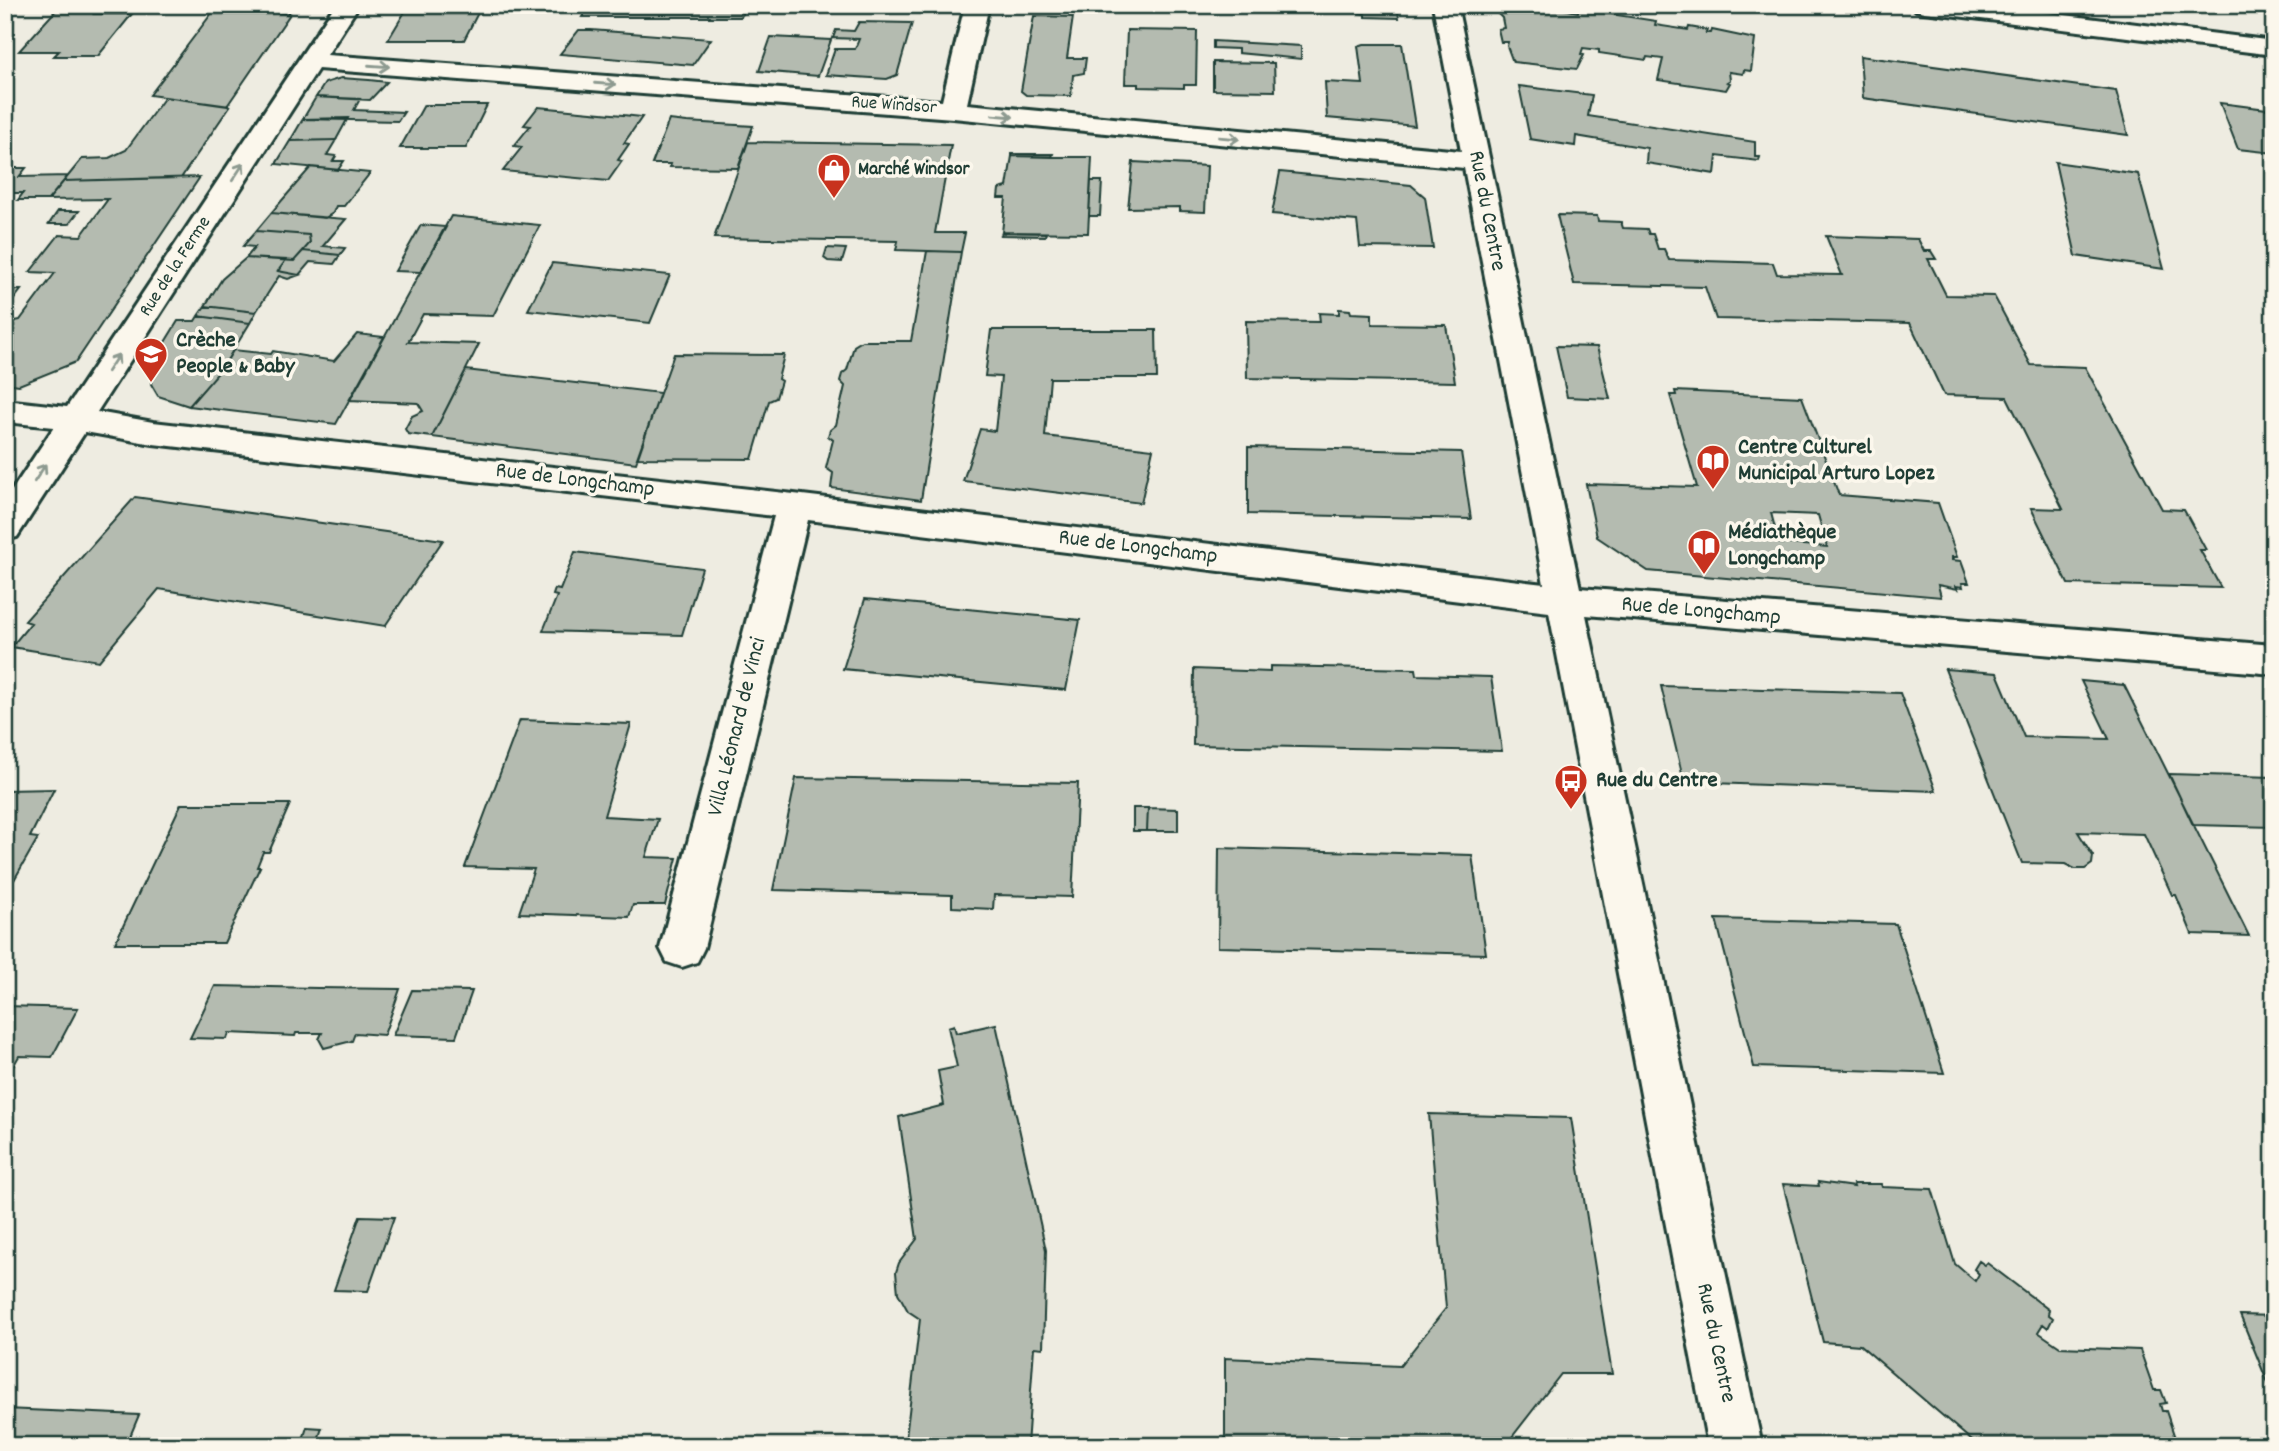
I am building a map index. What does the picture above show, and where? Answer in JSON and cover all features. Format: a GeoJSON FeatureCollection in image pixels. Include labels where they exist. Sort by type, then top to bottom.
{"type":"FeatureCollection","features":[{"type":"Feature","properties":{"kind":"street","name":"Rue de la Ferme"},"geometry":{"type":"LineString","coordinates":[[5,528],[346,5]]}},
{"type":"Feature","properties":{"kind":"street"},"geometry":{"type":"LineString","coordinates":[[953,110],[976,5]]}},
{"type":"Feature","properties":{"kind":"street","name":"Rue du Centre"},"geometry":{"type":"LineString","coordinates":[[1445,5],[1735,1446]]}},
{"type":"Feature","properties":{"kind":"street"},"geometry":{"type":"LineString","coordinates":[[1924,5],[2274,48]]}},
{"type":"Feature","properties":{"kind":"street","name":"Rue Windsor"},"geometry":{"type":"LineString","coordinates":[[310,61],[953,110],[1476,161]]}},
{"type":"Feature","properties":{"kind":"street","name":"Rue de Longchamp"},"geometry":{"type":"LineString","coordinates":[[5,411],[75,419],[153,433],[794,506],[1564,600],[2274,660]]}},
{"type":"Feature","properties":{"kind":"street","name":"Villa Léonard de Vinci"},"geometry":{"type":"LineString","coordinates":[[682,948],[794,506]]}},
{"type":"Feature","properties":{"kind":"building"},"geometry":{"type":"Polygon","coordinates":[[[218,5],[290,14],[227,106],[150,95],[218,5]]]}},
{"type":"Feature","properties":{"kind":"building"},"geometry":{"type":"Polygon","coordinates":[[[227,5],[294,5],[288,14],[227,5]]]}},
{"type":"Feature","properties":{"kind":"building"},"geometry":{"type":"Polygon","coordinates":[[[409,5],[482,5],[464,40],[388,40],[409,5]]]}},
{"type":"Feature","properties":{"kind":"building"},"geometry":{"type":"Polygon","coordinates":[[[589,5],[746,5],[741,17],[582,17],[589,5]]]}},
{"type":"Feature","properties":{"kind":"building"},"geometry":{"type":"Polygon","coordinates":[[[1320,5],[1397,5],[1399,18],[1365,17],[1365,14],[1336,6],[1320,5]]]}},
{"type":"Feature","properties":{"kind":"building"},"geometry":{"type":"Polygon","coordinates":[[[1496,5],[1545,5],[1578,12],[1579,9],[1656,21],[1655,25],[1688,30],[1689,27],[1707,30],[1706,33],[1711,33],[1712,30],[1755,39],[1751,71],[1744,70],[1743,74],[1729,72],[1730,80],[1727,82],[1730,83],[1726,90],[1658,80],[1663,59],[1647,57],[1646,60],[1599,53],[1599,50],[1583,48],[1581,54],[1584,55],[1577,69],[1513,62],[1508,42],[1501,42],[1498,29],[1504,28],[1502,18],[1494,10],[1496,5]]]}},
{"type":"Feature","properties":{"kind":"building"},"geometry":{"type":"Polygon","coordinates":[[[57,9],[98,9],[94,14],[132,14],[98,56],[54,56],[59,51],[19,51],[57,9]]]}},
{"type":"Feature","properties":{"kind":"building"},"geometry":{"type":"Polygon","coordinates":[[[1034,16],[1073,17],[1067,58],[1086,58],[1084,73],[1073,75],[1071,96],[1026,95],[1021,91],[1034,16]]]}},
{"type":"Feature","properties":{"kind":"building"},"geometry":{"type":"Polygon","coordinates":[[[859,22],[912,23],[897,75],[887,79],[826,75],[835,49],[855,49],[859,39],[833,38],[836,30],[854,31],[859,22]]]}},
{"type":"Feature","properties":{"kind":"building"},"geometry":{"type":"Polygon","coordinates":[[[579,30],[711,39],[693,65],[560,54],[579,30]]]}},
{"type":"Feature","properties":{"kind":"building"},"geometry":{"type":"Polygon","coordinates":[[[1127,30],[1197,31],[1196,85],[1184,85],[1184,88],[1138,87],[1138,84],[1125,84],[1127,30]]]}},
{"type":"Feature","properties":{"kind":"building"},"geometry":{"type":"Polygon","coordinates":[[[771,37],[831,40],[818,76],[759,71],[771,37]]]}},
{"type":"Feature","properties":{"kind":"building"},"geometry":{"type":"Polygon","coordinates":[[[1213,41],[1301,46],[1301,59],[1238,53],[1238,49],[1213,48],[1213,41]]]}},
{"type":"Feature","properties":{"kind":"building"},"geometry":{"type":"Polygon","coordinates":[[[1402,44],[1415,126],[1327,118],[1325,82],[1363,84],[1358,46],[1402,44]]]}},
{"type":"Feature","properties":{"kind":"building"},"geometry":{"type":"Polygon","coordinates":[[[1860,56],[2116,91],[2128,135],[1863,98],[1860,56]]]}},
{"type":"Feature","properties":{"kind":"building"},"geometry":{"type":"Polygon","coordinates":[[[1213,62],[1274,63],[1275,91],[1213,90],[1213,62]]]}},
{"type":"Feature","properties":{"kind":"building"},"geometry":{"type":"Polygon","coordinates":[[[341,78],[387,82],[370,100],[316,97],[325,83],[341,78]]]}},
{"type":"Feature","properties":{"kind":"building"},"geometry":{"type":"Polygon","coordinates":[[[1519,86],[1592,95],[1588,116],[1755,142],[1755,157],[1760,157],[1759,161],[1717,156],[1715,174],[1646,163],[1647,148],[1576,136],[1575,146],[1530,139],[1519,86]]]}},
{"type":"Feature","properties":{"kind":"building"},"geometry":{"type":"Polygon","coordinates":[[[165,97],[230,106],[181,178],[64,181],[82,159],[109,158],[126,150],[165,97]]]}},
{"type":"Feature","properties":{"kind":"building"},"geometry":{"type":"Polygon","coordinates":[[[316,97],[360,99],[354,110],[404,112],[398,121],[303,119],[316,97]]]}},
{"type":"Feature","properties":{"kind":"building"},"geometry":{"type":"Polygon","coordinates":[[[2220,103],[2274,110],[2274,153],[2238,149],[2220,103]]]}},
{"type":"Feature","properties":{"kind":"building"},"geometry":{"type":"Polygon","coordinates":[[[424,105],[487,105],[466,148],[400,148],[424,105]]]}},
{"type":"Feature","properties":{"kind":"building"},"geometry":{"type":"Polygon","coordinates":[[[538,107],[642,117],[624,143],[629,144],[618,160],[622,161],[608,181],[503,171],[522,147],[514,146],[530,126],[524,125],[538,107]]]}},
{"type":"Feature","properties":{"kind":"building"},"geometry":{"type":"Polygon","coordinates":[[[348,118],[336,140],[290,141],[303,119],[348,118]]]}},
{"type":"Feature","properties":{"kind":"building"},"geometry":{"type":"Polygon","coordinates":[[[669,120],[753,126],[738,168],[670,167],[671,164],[652,164],[669,120]]]}},
{"type":"Feature","properties":{"kind":"building"},"geometry":{"type":"Polygon","coordinates":[[[336,140],[327,155],[336,156],[333,161],[344,161],[338,170],[276,164],[290,141],[336,140]]]}},
{"type":"Feature","properties":{"kind":"building","name":"Marché Windsor"},"geometry":{"type":"Polygon","coordinates":[[[748,142],[951,145],[935,233],[965,233],[961,252],[896,250],[898,241],[714,238],[748,142]]]}},
{"type":"Feature","properties":{"kind":"building"},"geometry":{"type":"Polygon","coordinates":[[[1012,154],[1053,154],[1052,157],[1012,154]]]}},
{"type":"Feature","properties":{"kind":"building"},"geometry":{"type":"Polygon","coordinates":[[[1012,156],[1092,157],[1088,233],[1002,232],[1006,198],[998,198],[999,189],[1007,187],[1012,156]]]}},
{"type":"Feature","properties":{"kind":"building"},"geometry":{"type":"Polygon","coordinates":[[[1133,162],[1207,166],[1205,212],[1180,211],[1180,207],[1128,208],[1133,162]]]}},
{"type":"Feature","properties":{"kind":"building"},"geometry":{"type":"Polygon","coordinates":[[[2055,162],[2138,174],[2164,269],[2076,256],[2055,162]]]}},
{"type":"Feature","properties":{"kind":"building"},"geometry":{"type":"Polygon","coordinates":[[[311,167],[370,173],[344,206],[336,206],[333,213],[325,218],[271,213],[311,167]]]}},
{"type":"Feature","properties":{"kind":"building"},"geometry":{"type":"Polygon","coordinates":[[[5,168],[26,168],[19,177],[68,176],[48,200],[18,200],[23,193],[5,193],[5,168]]]}},
{"type":"Feature","properties":{"kind":"building"},"geometry":{"type":"Polygon","coordinates":[[[1280,172],[1411,185],[1425,197],[1433,248],[1360,247],[1357,221],[1272,214],[1280,172]]]}},
{"type":"Feature","properties":{"kind":"building"},"geometry":{"type":"Polygon","coordinates":[[[200,177],[76,362],[19,385],[5,383],[5,323],[20,320],[55,273],[30,272],[59,235],[81,236],[108,199],[48,200],[64,181],[200,177]]]}},
{"type":"Feature","properties":{"kind":"building"},"geometry":{"type":"Polygon","coordinates":[[[1091,181],[1102,181],[1100,216],[1089,216],[1091,181]]]}},
{"type":"Feature","properties":{"kind":"building"},"geometry":{"type":"Polygon","coordinates":[[[58,211],[79,211],[69,224],[49,224],[58,211]]]}},
{"type":"Feature","properties":{"kind":"building"},"geometry":{"type":"Polygon","coordinates":[[[271,213],[346,219],[323,246],[345,248],[340,255],[303,251],[310,243],[309,235],[256,231],[271,213]]]}},
{"type":"Feature","properties":{"kind":"building"},"geometry":{"type":"Polygon","coordinates":[[[1557,215],[1597,216],[1598,221],[1621,222],[1623,228],[1647,229],[1649,234],[1653,234],[1658,249],[1664,249],[1669,260],[1773,263],[1777,274],[1842,275],[1826,236],[1918,239],[1924,251],[1931,251],[1936,259],[1928,259],[1946,295],[1994,296],[2031,365],[2085,367],[2162,509],[2184,510],[2206,550],[2200,550],[2221,588],[2068,584],[2031,508],[2063,509],[2007,397],[1944,395],[1910,323],[1716,319],[1705,287],[1574,284],[1557,215]]]}},
{"type":"Feature","properties":{"kind":"building"},"geometry":{"type":"Polygon","coordinates":[[[451,216],[540,225],[493,316],[423,314],[408,342],[479,344],[432,437],[408,434],[405,429],[412,416],[423,411],[418,403],[350,400],[451,216]]]}},
{"type":"Feature","properties":{"kind":"building"},"geometry":{"type":"Polygon","coordinates":[[[421,225],[446,227],[421,272],[395,271],[421,225]]]}},
{"type":"Feature","properties":{"kind":"building"},"geometry":{"type":"Polygon","coordinates":[[[256,231],[309,235],[310,243],[294,261],[246,258],[255,247],[243,246],[256,231]]]}},
{"type":"Feature","properties":{"kind":"building"},"geometry":{"type":"Polygon","coordinates":[[[1002,232],[1046,233],[1045,236],[1001,235],[1002,232]]]}},
{"type":"Feature","properties":{"kind":"building"},"geometry":{"type":"Polygon","coordinates":[[[827,248],[846,249],[842,262],[824,258],[827,248]]]}},
{"type":"Feature","properties":{"kind":"building"},"geometry":{"type":"Polygon","coordinates":[[[303,251],[340,255],[334,264],[310,262],[299,275],[278,271],[286,260],[294,261],[303,251]]]}},
{"type":"Feature","properties":{"kind":"building"},"geometry":{"type":"Polygon","coordinates":[[[927,251],[961,252],[921,500],[831,488],[833,473],[826,468],[833,440],[828,436],[836,425],[845,386],[840,381],[842,374],[847,370],[854,346],[862,341],[911,341],[927,251]]]}},
{"type":"Feature","properties":{"kind":"building"},"geometry":{"type":"Polygon","coordinates":[[[246,258],[286,260],[278,271],[299,275],[288,279],[279,276],[256,312],[205,306],[222,279],[246,258]]]}},
{"type":"Feature","properties":{"kind":"building"},"geometry":{"type":"Polygon","coordinates":[[[552,263],[670,275],[650,323],[528,310],[552,263]]]}},
{"type":"Feature","properties":{"kind":"building"},"geometry":{"type":"Polygon","coordinates":[[[5,290],[21,290],[9,306],[5,306],[5,290]]]}},
{"type":"Feature","properties":{"kind":"building"},"geometry":{"type":"Polygon","coordinates":[[[205,306],[256,312],[250,323],[198,316],[205,306]]]}},
{"type":"Feature","properties":{"kind":"building"},"geometry":{"type":"Polygon","coordinates":[[[1339,309],[1350,310],[1351,313],[1372,314],[1372,324],[1446,325],[1455,382],[1247,378],[1246,321],[1320,322],[1319,313],[1339,314],[1339,309]]]}},
{"type":"Feature","properties":{"kind":"building"},"geometry":{"type":"Polygon","coordinates":[[[198,316],[250,323],[223,367],[189,406],[158,396],[151,384],[154,360],[178,321],[195,321],[198,316]]]}},
{"type":"Feature","properties":{"kind":"building"},"geometry":{"type":"Polygon","coordinates":[[[991,330],[1156,330],[1157,378],[1050,378],[1045,436],[1153,449],[1141,503],[963,481],[980,429],[995,431],[1001,377],[985,376],[991,330]]]}},
{"type":"Feature","properties":{"kind":"building"},"geometry":{"type":"Polygon","coordinates":[[[357,334],[384,337],[336,424],[189,406],[223,367],[233,350],[271,354],[273,351],[334,361],[357,334]]]}},
{"type":"Feature","properties":{"kind":"building"},"geometry":{"type":"Polygon","coordinates":[[[1556,346],[1597,347],[1610,399],[1567,397],[1556,346]]]}},
{"type":"Feature","properties":{"kind":"building"},"geometry":{"type":"Polygon","coordinates":[[[674,354],[784,355],[776,398],[769,401],[752,459],[637,458],[674,354]]]}},
{"type":"Feature","properties":{"kind":"building"},"geometry":{"type":"Polygon","coordinates":[[[466,370],[660,393],[636,463],[432,437],[466,370]]]}},
{"type":"Feature","properties":{"kind":"building","name":"Centre Culturel Municipal Arturo Lopez"},"geometry":{"type":"Polygon","coordinates":[[[1675,391],[1802,397],[1839,495],[1938,503],[1957,557],[1952,557],[1952,560],[1961,561],[1969,583],[1962,583],[1963,587],[1956,586],[1958,589],[1938,585],[1941,597],[1648,571],[1597,537],[1586,484],[1697,487],[1670,395],[1676,395],[1675,391]],[[1771,513],[1779,543],[1827,547],[1818,515],[1771,513]]]}},
{"type":"Feature","properties":{"kind":"building"},"geometry":{"type":"Polygon","coordinates":[[[1248,447],[1461,452],[1471,519],[1248,514],[1248,447]]]}},
{"type":"Feature","properties":{"kind":"building"},"geometry":{"type":"Polygon","coordinates":[[[135,497],[443,540],[385,626],[159,589],[99,661],[11,647],[31,623],[25,621],[135,497]]]}},
{"type":"Feature","properties":{"kind":"building"},"geometry":{"type":"Polygon","coordinates":[[[575,552],[702,568],[682,635],[543,631],[557,596],[553,595],[555,589],[560,590],[575,552]]]}},
{"type":"Feature","properties":{"kind":"building"},"geometry":{"type":"Polygon","coordinates":[[[865,599],[1080,620],[1066,690],[843,669],[865,599]]]}},
{"type":"Feature","properties":{"kind":"building"},"geometry":{"type":"Polygon","coordinates":[[[1270,666],[1416,669],[1417,675],[1491,677],[1502,751],[1193,745],[1194,669],[1270,672],[1270,666]]]}},
{"type":"Feature","properties":{"kind":"building"},"geometry":{"type":"Polygon","coordinates":[[[1945,669],[1997,673],[2024,737],[2109,739],[2081,681],[2124,685],[2249,936],[2192,934],[2176,895],[2172,895],[2144,834],[2078,832],[2093,856],[2092,864],[2085,869],[2075,869],[2065,864],[2022,863],[1945,669]]]}},
{"type":"Feature","properties":{"kind":"building"},"geometry":{"type":"Polygon","coordinates":[[[1661,686],[1900,693],[1936,791],[1684,782],[1661,686]]]}},
{"type":"Feature","properties":{"kind":"building"},"geometry":{"type":"Polygon","coordinates":[[[520,720],[631,724],[604,816],[658,819],[646,857],[677,858],[665,905],[633,905],[629,917],[519,913],[534,869],[465,867],[520,720]]]}},
{"type":"Feature","properties":{"kind":"building"},"geometry":{"type":"Polygon","coordinates":[[[2169,774],[2274,777],[2274,827],[2193,825],[2169,774]]]}},
{"type":"Feature","properties":{"kind":"building"},"geometry":{"type":"Polygon","coordinates":[[[796,778],[1078,783],[1072,897],[994,895],[993,909],[952,907],[952,895],[773,890],[796,778]]]}},
{"type":"Feature","properties":{"kind":"building"},"geometry":{"type":"Polygon","coordinates":[[[54,789],[30,837],[38,838],[14,880],[5,881],[5,790],[54,789]]]}},
{"type":"Feature","properties":{"kind":"building"},"geometry":{"type":"Polygon","coordinates":[[[181,804],[290,804],[269,852],[263,852],[257,867],[260,867],[224,943],[115,943],[181,804]]]}},
{"type":"Feature","properties":{"kind":"building"},"geometry":{"type":"Polygon","coordinates":[[[1133,808],[1148,808],[1147,831],[1133,831],[1133,808]]]}},
{"type":"Feature","properties":{"kind":"building"},"geometry":{"type":"Polygon","coordinates":[[[1148,808],[1178,809],[1178,831],[1147,831],[1148,808]]]}},
{"type":"Feature","properties":{"kind":"building"},"geometry":{"type":"Polygon","coordinates":[[[1219,848],[1472,855],[1486,954],[1218,947],[1219,848]]]}},
{"type":"Feature","properties":{"kind":"building"},"geometry":{"type":"Polygon","coordinates":[[[1716,919],[1896,924],[1944,1073],[1754,1067],[1716,919]]]}},
{"type":"Feature","properties":{"kind":"building"},"geometry":{"type":"Polygon","coordinates":[[[215,986],[400,989],[384,1035],[355,1033],[352,1041],[324,1048],[319,1039],[322,1033],[296,1033],[295,1036],[229,1033],[227,1039],[190,1038],[215,986]]]}},
{"type":"Feature","properties":{"kind":"building"},"geometry":{"type":"Polygon","coordinates":[[[412,990],[472,991],[456,1037],[393,1035],[412,990]]]}},
{"type":"Feature","properties":{"kind":"building"},"geometry":{"type":"Polygon","coordinates":[[[5,1006],[78,1008],[52,1057],[19,1056],[5,1081],[5,1006]]]}},
{"type":"Feature","properties":{"kind":"building"},"geometry":{"type":"Polygon","coordinates":[[[996,1024],[1046,1250],[1043,1348],[1034,1347],[1027,1446],[905,1446],[920,1319],[908,1311],[898,1293],[896,1272],[899,1263],[917,1239],[899,1117],[944,1105],[938,1071],[957,1067],[948,1027],[954,1025],[956,1033],[996,1024]]]}},
{"type":"Feature","properties":{"kind":"building"},"geometry":{"type":"Polygon","coordinates":[[[1429,1114],[1571,1118],[1612,1374],[1561,1374],[1505,1446],[1225,1446],[1225,1358],[1400,1366],[1446,1308],[1429,1114]]]}},
{"type":"Feature","properties":{"kind":"building"},"geometry":{"type":"Polygon","coordinates":[[[1818,1182],[1854,1187],[1853,1184],[1881,1184],[1882,1187],[1932,1189],[1955,1264],[1975,1281],[1979,1274],[1974,1269],[1979,1261],[1985,1265],[1987,1263],[2049,1310],[2048,1314],[2053,1318],[2048,1328],[2043,1324],[2038,1332],[2060,1347],[2140,1350],[2154,1390],[2161,1390],[2166,1403],[2160,1404],[2162,1411],[2166,1411],[2177,1444],[1978,1446],[1860,1345],[1823,1342],[1783,1184],[1819,1186],[1818,1182]]]}},
{"type":"Feature","properties":{"kind":"building"},"geometry":{"type":"Polygon","coordinates":[[[360,1216],[394,1217],[368,1291],[334,1290],[360,1216]]]}},
{"type":"Feature","properties":{"kind":"building"},"geometry":{"type":"Polygon","coordinates":[[[2240,1315],[2274,1316],[2274,1398],[2240,1315]]]}},
{"type":"Feature","properties":{"kind":"building"},"geometry":{"type":"Polygon","coordinates":[[[5,1409],[139,1415],[126,1446],[5,1446],[5,1409]]]}},
{"type":"Feature","properties":{"kind":"building"},"geometry":{"type":"Polygon","coordinates":[[[307,1427],[322,1428],[316,1446],[301,1446],[307,1427]]]}},
{"type":"Feature","properties":{"kind":"place","name":"Marché Windsor"},"geometry":{"type":"Point","coordinates":[834,200]}},
{"type":"Feature","properties":{"kind":"place","name":"Crèche People & Baby"},"geometry":{"type":"Point","coordinates":[151,384]}},
{"type":"Feature","properties":{"kind":"place","name":"Centre Culturel Municipal Arturo Lopez"},"geometry":{"type":"Point","coordinates":[1713,491]}},
{"type":"Feature","properties":{"kind":"place","name":"Médiathèque Longchamp"},"geometry":{"type":"Point","coordinates":[1704,576]}},
{"type":"Feature","properties":{"kind":"place","name":"Rue du Centre"},"geometry":{"type":"Point","coordinates":[1571,811]}}]}
